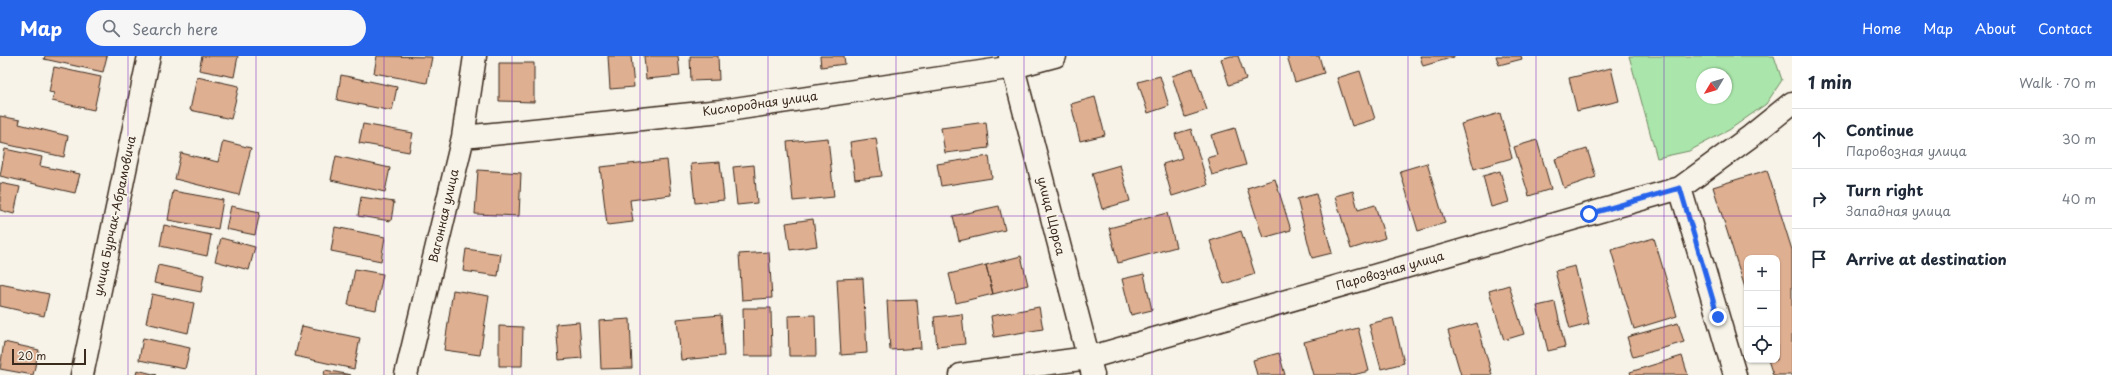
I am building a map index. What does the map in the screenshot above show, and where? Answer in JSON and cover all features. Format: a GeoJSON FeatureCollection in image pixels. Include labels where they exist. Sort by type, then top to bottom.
{"type":"FeatureCollection","features":[{"type":"Feature","properties":{"kind":"street","name":"улица Бурчак-Абрамовича"},"geometry":{"type":"LineString","coordinates":[[82,375],[149,56]]}},
{"type":"Feature","properties":{"kind":"street","name":"Вагонная улица"},"geometry":{"type":"LineString","coordinates":[[406,375],[463,137],[475,56]]}},
{"type":"Feature","properties":{"kind":"street","name":"Кислородная улица"},"geometry":{"type":"LineString","coordinates":[[463,137],[721,111],[1055,56]]}},
{"type":"Feature","properties":{"kind":"street","name":"улица Щорса"},"geometry":{"type":"LineString","coordinates":[[1012,62],[1090,367]]}},
{"type":"Feature","properties":{"kind":"street","name":"Паровозная улица"},"geometry":{"type":"LineString","coordinates":[[961,375],[1090,367],[1680,188],[1751,136],[1792,103]]}},
{"type":"Feature","properties":{"kind":"street"},"geometry":{"type":"LineString","coordinates":[[1680,188],[1735,375]]}},
{"type":"Feature","properties":{"kind":"green space"},"geometry":{"type":"Polygon","coordinates":[[[1629,56],[1774,56],[1782,80],[1766,104],[1729,130],[1689,151],[1657,158],[1629,56]]]}},
{"type":"Feature","properties":{"kind":"building"},"geometry":{"type":"Polygon","coordinates":[[[45,56],[107,56],[103,72],[44,59],[45,56]]]}},
{"type":"Feature","properties":{"kind":"building"},"geometry":{"type":"Polygon","coordinates":[[[202,56],[238,56],[234,77],[199,70],[202,56]]]}},
{"type":"Feature","properties":{"kind":"building"},"geometry":{"type":"Polygon","coordinates":[[[377,56],[432,57],[427,83],[374,73],[377,56]]]}},
{"type":"Feature","properties":{"kind":"building"},"geometry":{"type":"Polygon","coordinates":[[[608,56],[631,56],[634,87],[610,89],[608,56]]]}},
{"type":"Feature","properties":{"kind":"building"},"geometry":{"type":"Polygon","coordinates":[[[644,56],[678,56],[680,76],[646,79],[644,56]]]}},
{"type":"Feature","properties":{"kind":"building"},"geometry":{"type":"Polygon","coordinates":[[[690,56],[718,56],[719,80],[691,81],[690,56]]]}},
{"type":"Feature","properties":{"kind":"building"},"geometry":{"type":"Polygon","coordinates":[[[820,56],[844,56],[845,64],[821,67],[820,56]]]}},
{"type":"Feature","properties":{"kind":"building"},"geometry":{"type":"Polygon","coordinates":[[[1231,56],[1238,56],[1246,79],[1229,85],[1221,59],[1231,56]]]}},
{"type":"Feature","properties":{"kind":"building"},"geometry":{"type":"Polygon","coordinates":[[[1287,56],[1319,56],[1324,73],[1295,82],[1287,56]]]}},
{"type":"Feature","properties":{"kind":"building"},"geometry":{"type":"Polygon","coordinates":[[[1420,56],[1454,56],[1454,57],[1423,66],[1420,56]]]}},
{"type":"Feature","properties":{"kind":"building"},"geometry":{"type":"Polygon","coordinates":[[[1496,56],[1521,56],[1522,59],[1499,65],[1496,56]]]}},
{"type":"Feature","properties":{"kind":"building"},"geometry":{"type":"Polygon","coordinates":[[[499,63],[534,63],[534,102],[499,101],[499,63]]]}},
{"type":"Feature","properties":{"kind":"building"},"geometry":{"type":"Polygon","coordinates":[[[54,67],[101,77],[94,110],[52,101],[54,93],[49,92],[54,67]]]}},
{"type":"Feature","properties":{"kind":"building"},"geometry":{"type":"Polygon","coordinates":[[[1611,68],[1619,101],[1577,111],[1569,78],[1611,68]]]}},
{"type":"Feature","properties":{"kind":"building"},"geometry":{"type":"Polygon","coordinates":[[[1193,69],[1207,110],[1185,117],[1172,76],[1193,69]]]}},
{"type":"Feature","properties":{"kind":"building"},"geometry":{"type":"Polygon","coordinates":[[[1360,71],[1375,119],[1352,126],[1337,78],[1360,71]]]}},
{"type":"Feature","properties":{"kind":"building"},"geometry":{"type":"Polygon","coordinates":[[[341,75],[397,87],[392,111],[337,100],[341,75]]]}},
{"type":"Feature","properties":{"kind":"building"},"geometry":{"type":"Polygon","coordinates":[[[1160,76],[1169,106],[1148,113],[1138,82],[1160,76]]]}},
{"type":"Feature","properties":{"kind":"building"},"geometry":{"type":"Polygon","coordinates":[[[197,77],[239,86],[231,119],[190,110],[197,77]]]}},
{"type":"Feature","properties":{"kind":"building"},"geometry":{"type":"Polygon","coordinates":[[[1095,97],[1105,135],[1080,141],[1071,104],[1095,97]]]}},
{"type":"Feature","properties":{"kind":"building"},"geometry":{"type":"Polygon","coordinates":[[[1500,113],[1512,158],[1474,169],[1461,124],[1500,113]]]}},
{"type":"Feature","properties":{"kind":"building"},"geometry":{"type":"Polygon","coordinates":[[[0,116],[20,120],[19,124],[68,136],[64,157],[0,143],[0,116]]]}},
{"type":"Feature","properties":{"kind":"building"},"geometry":{"type":"Polygon","coordinates":[[[986,122],[989,148],[945,153],[941,128],[986,122]]]}},
{"type":"Feature","properties":{"kind":"building"},"geometry":{"type":"Polygon","coordinates":[[[363,124],[413,133],[409,152],[359,143],[363,124]]]}},
{"type":"Feature","properties":{"kind":"building"},"geometry":{"type":"Polygon","coordinates":[[[1235,128],[1246,165],[1212,175],[1207,158],[1217,155],[1211,135],[1235,128]]]}},
{"type":"Feature","properties":{"kind":"building"},"geometry":{"type":"Polygon","coordinates":[[[1191,129],[1208,185],[1172,196],[1163,164],[1182,158],[1175,134],[1191,129]]]}},
{"type":"Feature","properties":{"kind":"building"},"geometry":{"type":"Polygon","coordinates":[[[828,138],[834,197],[793,201],[787,142],[828,138]]]}},
{"type":"Feature","properties":{"kind":"building"},"geometry":{"type":"Polygon","coordinates":[[[876,138],[882,176],[855,179],[850,142],[876,138]]]}},
{"type":"Feature","properties":{"kind":"building"},"geometry":{"type":"Polygon","coordinates":[[[1537,140],[1551,189],[1529,196],[1514,147],[1537,140]]]}},
{"type":"Feature","properties":{"kind":"building"},"geometry":{"type":"Polygon","coordinates":[[[223,141],[251,148],[239,195],[175,179],[181,153],[218,162],[223,141]]]}},
{"type":"Feature","properties":{"kind":"building"},"geometry":{"type":"Polygon","coordinates":[[[5,149],[42,157],[40,166],[80,174],[75,193],[0,176],[5,149]]]}},
{"type":"Feature","properties":{"kind":"building"},"geometry":{"type":"Polygon","coordinates":[[[1587,149],[1596,177],[1564,188],[1555,159],[1587,149]]]}},
{"type":"Feature","properties":{"kind":"building"},"geometry":{"type":"Polygon","coordinates":[[[336,156],[390,168],[385,192],[331,180],[336,156]]]}},
{"type":"Feature","properties":{"kind":"building"},"geometry":{"type":"Polygon","coordinates":[[[989,156],[992,178],[941,186],[937,164],[989,156]]]}},
{"type":"Feature","properties":{"kind":"building"},"geometry":{"type":"Polygon","coordinates":[[[667,160],[671,195],[630,200],[633,222],[607,225],[600,167],[667,160]]]}},
{"type":"Feature","properties":{"kind":"building"},"geometry":{"type":"Polygon","coordinates":[[[720,162],[724,200],[695,203],[691,164],[720,162]]]}},
{"type":"Feature","properties":{"kind":"building"},"geometry":{"type":"Polygon","coordinates":[[[1427,163],[1445,223],[1418,231],[1400,171],[1427,163]]]}},
{"type":"Feature","properties":{"kind":"building"},"geometry":{"type":"Polygon","coordinates":[[[754,165],[757,203],[737,205],[733,167],[754,165]]]}},
{"type":"Feature","properties":{"kind":"building"},"geometry":{"type":"Polygon","coordinates":[[[1120,165],[1130,201],[1102,209],[1092,173],[1120,165]]]}},
{"type":"Feature","properties":{"kind":"building"},"geometry":{"type":"Polygon","coordinates":[[[478,170],[521,173],[519,216],[475,214],[478,170]]]}},
{"type":"Feature","properties":{"kind":"building"},"geometry":{"type":"Polygon","coordinates":[[[1767,170],[1792,250],[1792,375],[1773,375],[1769,363],[1780,363],[1780,255],[1744,255],[1744,285],[1713,187],[1767,170]]]}},
{"type":"Feature","properties":{"kind":"building"},"geometry":{"type":"Polygon","coordinates":[[[1500,171],[1509,202],[1491,207],[1483,176],[1500,171]]]}},
{"type":"Feature","properties":{"kind":"building"},"geometry":{"type":"Polygon","coordinates":[[[1275,179],[1291,230],[1263,238],[1247,188],[1275,179]]]}},
{"type":"Feature","properties":{"kind":"building"},"geometry":{"type":"Polygon","coordinates":[[[0,183],[20,187],[14,214],[0,210],[0,183]]]}},
{"type":"Feature","properties":{"kind":"building"},"geometry":{"type":"Polygon","coordinates":[[[173,191],[223,200],[218,229],[168,220],[173,191]]]}},
{"type":"Feature","properties":{"kind":"building"},"geometry":{"type":"Polygon","coordinates":[[[1353,191],[1358,210],[1375,205],[1385,238],[1351,249],[1335,196],[1353,191]]]}},
{"type":"Feature","properties":{"kind":"building"},"geometry":{"type":"Polygon","coordinates":[[[1316,194],[1332,253],[1312,258],[1297,199],[1316,194]]]}},
{"type":"Feature","properties":{"kind":"building"},"geometry":{"type":"Polygon","coordinates":[[[361,197],[394,202],[391,221],[358,216],[361,197]]]}},
{"type":"Feature","properties":{"kind":"building"},"geometry":{"type":"Polygon","coordinates":[[[231,206],[260,212],[255,235],[226,229],[231,206]]]}},
{"type":"Feature","properties":{"kind":"building"},"geometry":{"type":"Polygon","coordinates":[[[999,206],[1005,230],[959,241],[953,216],[999,206]]]}},
{"type":"Feature","properties":{"kind":"building"},"geometry":{"type":"Polygon","coordinates":[[[1167,213],[1176,247],[1118,263],[1109,228],[1167,213]]]}},
{"type":"Feature","properties":{"kind":"building"},"geometry":{"type":"Polygon","coordinates":[[[813,219],[817,246],[790,250],[786,223],[813,219]]]}},
{"type":"Feature","properties":{"kind":"building"},"geometry":{"type":"Polygon","coordinates":[[[164,225],[211,235],[207,256],[160,246],[164,225]]]}},
{"type":"Feature","properties":{"kind":"building"},"geometry":{"type":"Polygon","coordinates":[[[335,227],[385,237],[381,261],[331,251],[335,227]]]}},
{"type":"Feature","properties":{"kind":"building"},"geometry":{"type":"Polygon","coordinates":[[[1241,231],[1255,274],[1224,284],[1210,241],[1241,231]]]}},
{"type":"Feature","properties":{"kind":"building"},"geometry":{"type":"Polygon","coordinates":[[[221,238],[255,247],[249,270],[215,261],[221,238]]]}},
{"type":"Feature","properties":{"kind":"building"},"geometry":{"type":"Polygon","coordinates":[[[1654,238],[1677,316],[1634,329],[1611,250],[1654,238]]]}},
{"type":"Feature","properties":{"kind":"building"},"geometry":{"type":"Polygon","coordinates":[[[466,249],[501,254],[498,276],[463,271],[466,249]]]}},
{"type":"Feature","properties":{"kind":"building"},"geometry":{"type":"Polygon","coordinates":[[[769,252],[772,298],[742,300],[739,254],[769,252]]]}},
{"type":"Feature","properties":{"kind":"building"},"geometry":{"type":"Polygon","coordinates":[[[1021,256],[1028,285],[993,294],[986,265],[1021,256]]]}},
{"type":"Feature","properties":{"kind":"building"},"geometry":{"type":"Polygon","coordinates":[[[158,265],[204,275],[201,292],[154,283],[158,265]]]}},
{"type":"Feature","properties":{"kind":"building"},"geometry":{"type":"Polygon","coordinates":[[[986,265],[993,294],[956,303],[949,274],[986,265]]]}},
{"type":"Feature","properties":{"kind":"building"},"geometry":{"type":"Polygon","coordinates":[[[1575,266],[1589,324],[1570,329],[1555,271],[1575,266]]]}},
{"type":"Feature","properties":{"kind":"building"},"geometry":{"type":"Polygon","coordinates":[[[355,269],[383,274],[376,310],[348,305],[355,269]]]}},
{"type":"Feature","properties":{"kind":"building"},"geometry":{"type":"Polygon","coordinates":[[[1144,274],[1152,310],[1131,315],[1122,279],[1144,274]]]}},
{"type":"Feature","properties":{"kind":"building"},"geometry":{"type":"Polygon","coordinates":[[[863,278],[867,353],[841,355],[837,279],[863,278]]]}},
{"type":"Feature","properties":{"kind":"building"},"geometry":{"type":"Polygon","coordinates":[[[0,284],[49,294],[44,316],[0,306],[0,284]]]}},
{"type":"Feature","properties":{"kind":"building"},"geometry":{"type":"Polygon","coordinates":[[[1509,285],[1524,334],[1504,340],[1489,291],[1509,285]]]}},
{"type":"Feature","properties":{"kind":"building"},"geometry":{"type":"Polygon","coordinates":[[[453,290],[489,296],[480,355],[444,350],[453,290]]]}},
{"type":"Feature","properties":{"kind":"building"},"geometry":{"type":"Polygon","coordinates":[[[152,294],[194,303],[188,333],[146,323],[152,294]]]}},
{"type":"Feature","properties":{"kind":"building"},"geometry":{"type":"Polygon","coordinates":[[[917,300],[921,348],[890,350],[887,301],[917,300]]]}},
{"type":"Feature","properties":{"kind":"building"},"geometry":{"type":"Polygon","coordinates":[[[1555,302],[1565,347],[1548,351],[1537,306],[1555,302]]]}},
{"type":"Feature","properties":{"kind":"building"},"geometry":{"type":"Polygon","coordinates":[[[1039,307],[1043,329],[994,337],[991,316],[1039,307]]]}},
{"type":"Feature","properties":{"kind":"building"},"geometry":{"type":"Polygon","coordinates":[[[743,308],[771,308],[772,356],[744,356],[743,308]]]}},
{"type":"Feature","properties":{"kind":"building"},"geometry":{"type":"Polygon","coordinates":[[[962,314],[965,344],[937,347],[934,317],[962,314]]]}},
{"type":"Feature","properties":{"kind":"building"},"geometry":{"type":"Polygon","coordinates":[[[721,315],[724,356],[681,360],[677,319],[721,315]]]}},
{"type":"Feature","properties":{"kind":"building"},"geometry":{"type":"Polygon","coordinates":[[[815,315],[816,356],[789,356],[788,316],[815,315]]]}},
{"type":"Feature","properties":{"kind":"building"},"geometry":{"type":"Polygon","coordinates":[[[1393,318],[1404,363],[1381,369],[1369,324],[1393,318]]]}},
{"type":"Feature","properties":{"kind":"building"},"geometry":{"type":"Polygon","coordinates":[[[630,319],[632,368],[601,369],[599,321],[630,319]]]}},
{"type":"Feature","properties":{"kind":"building"},"geometry":{"type":"Polygon","coordinates":[[[579,322],[582,358],[559,360],[556,324],[579,322]]]}},
{"type":"Feature","properties":{"kind":"building"},"geometry":{"type":"Polygon","coordinates":[[[1477,323],[1492,375],[1461,375],[1448,331],[1477,323]]]}},
{"type":"Feature","properties":{"kind":"building"},"geometry":{"type":"Polygon","coordinates":[[[1678,323],[1684,342],[1633,357],[1627,337],[1678,323]]]}},
{"type":"Feature","properties":{"kind":"building"},"geometry":{"type":"Polygon","coordinates":[[[302,326],[360,338],[354,369],[295,356],[302,326]]]}},
{"type":"Feature","properties":{"kind":"building"},"geometry":{"type":"Polygon","coordinates":[[[499,326],[523,327],[522,366],[499,366],[499,326]]]}},
{"type":"Feature","properties":{"kind":"building"},"geometry":{"type":"Polygon","coordinates":[[[1358,328],[1369,371],[1353,375],[1313,375],[1304,342],[1358,328]]]}},
{"type":"Feature","properties":{"kind":"building"},"geometry":{"type":"Polygon","coordinates":[[[143,338],[190,348],[185,369],[139,360],[143,338]]]}},
{"type":"Feature","properties":{"kind":"building"},"geometry":{"type":"Polygon","coordinates":[[[4,342],[39,350],[33,375],[0,369],[4,342]]]}},
{"type":"Feature","properties":{"kind":"building"},"geometry":{"type":"Polygon","coordinates":[[[1279,353],[1285,375],[1257,375],[1253,360],[1279,353]]]}},
{"type":"Feature","properties":{"kind":"building"},"geometry":{"type":"Polygon","coordinates":[[[1682,356],[1688,375],[1631,375],[1630,372],[1682,356]]]}},
{"type":"Feature","properties":{"kind":"building"},"geometry":{"type":"Polygon","coordinates":[[[137,370],[157,375],[136,375],[137,370]]]}},
{"type":"Feature","properties":{"kind":"building"},"geometry":{"type":"Polygon","coordinates":[[[325,370],[351,375],[324,375],[325,370]]]}},
{"type":"Feature","properties":{"kind":"route"},"geometry":{"type":"LineString","coordinates":[[1589,214],[1680,188],[1718,317]]}}]}
